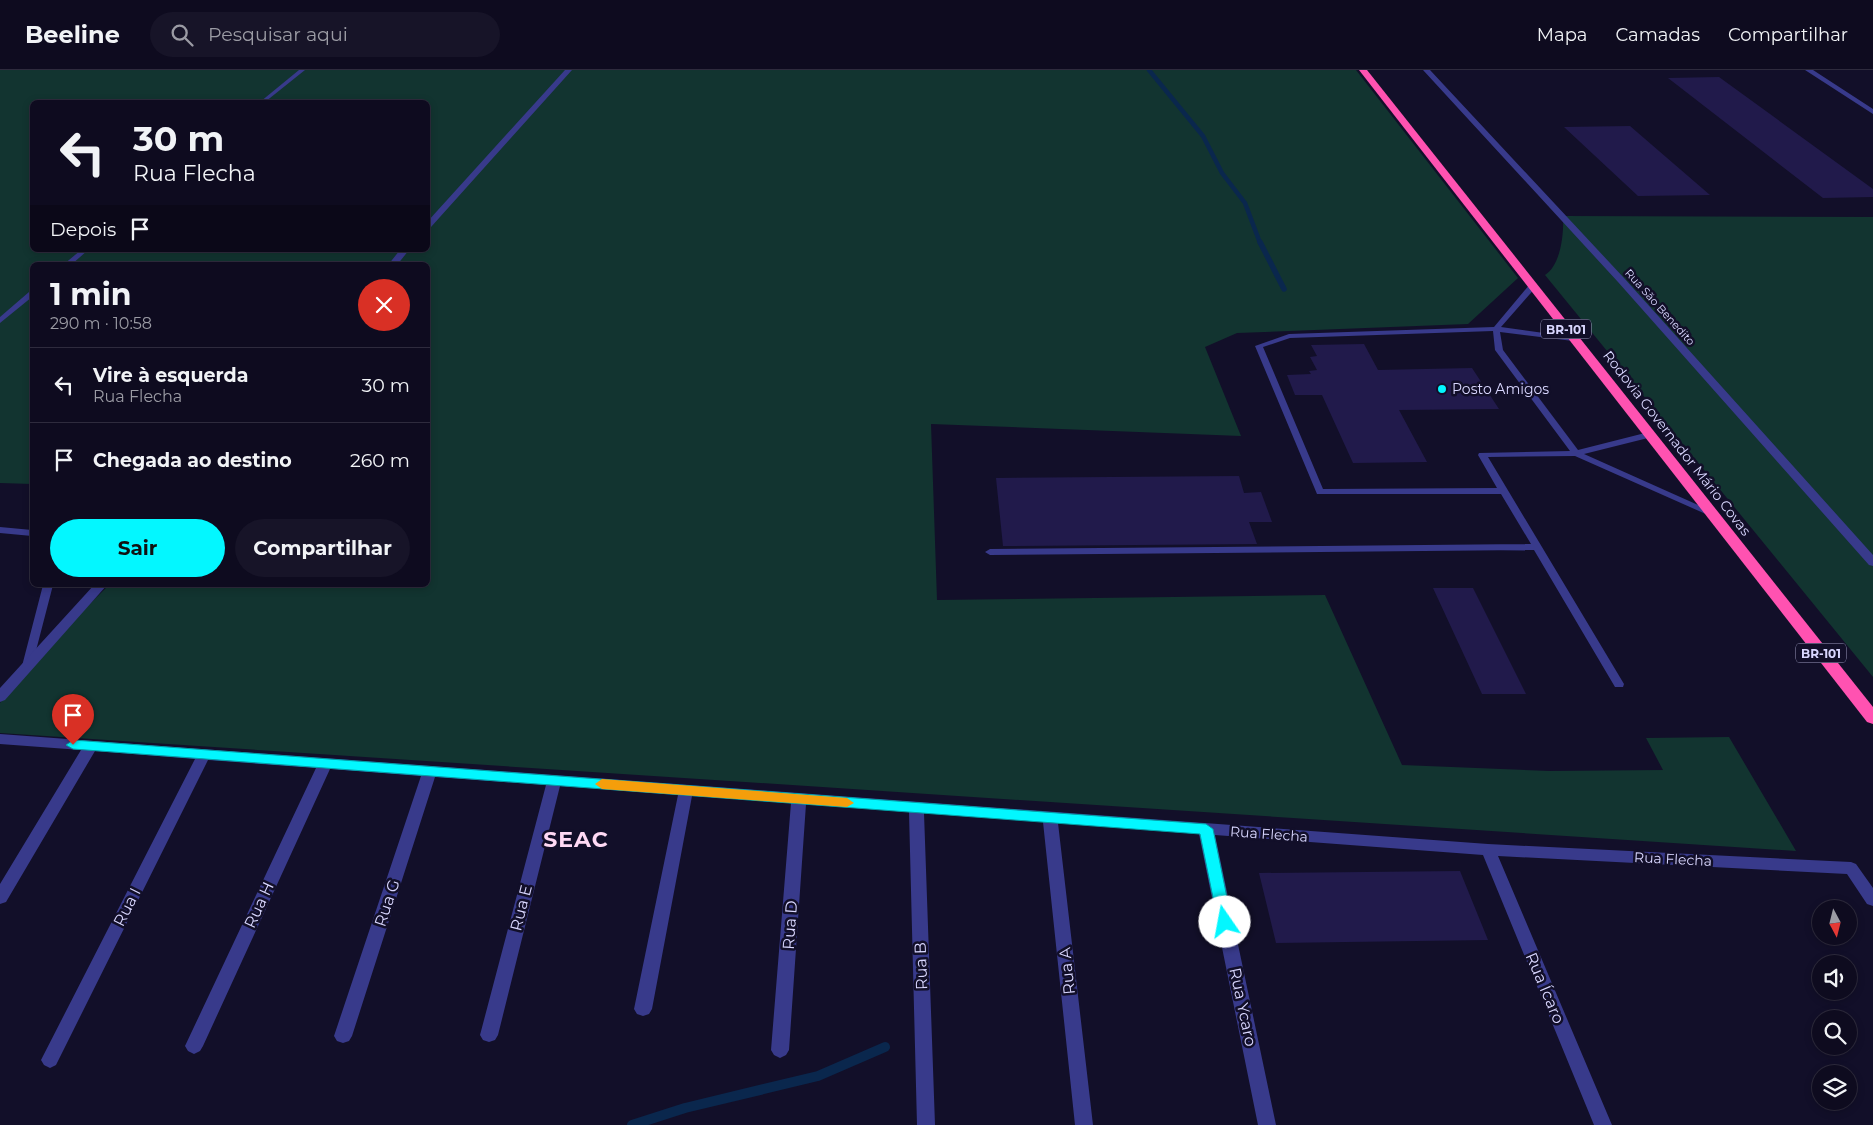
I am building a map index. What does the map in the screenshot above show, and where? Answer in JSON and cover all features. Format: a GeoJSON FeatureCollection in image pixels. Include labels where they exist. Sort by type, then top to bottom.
{"type":"FeatureCollection","features":[{"type":"Feature","properties":{"kind":"highway","name":"Rodovia Governador Mário Covas"},"geometry":{"type":"LineString","coordinates":[[1363,70],[1873,718]]}},
{"type":"Feature","properties":{"kind":"street"},"geometry":{"type":"LineString","coordinates":[[430,223],[568,70]]}},
{"type":"Feature","properties":{"kind":"street","name":"Rua São Benedito"},"geometry":{"type":"LineString","coordinates":[[1426,70],[1621,280],[1873,562]]}},
{"type":"Feature","properties":{"kind":"street"},"geometry":{"type":"LineString","coordinates":[[1808,70],[1873,112]]}},
{"type":"Feature","properties":{"kind":"street"},"geometry":{"type":"LineString","coordinates":[[395,262],[403,252]]}},
{"type":"Feature","properties":{"kind":"street"},"geometry":{"type":"LineString","coordinates":[[0,696],[99,587]]}},
{"type":"Feature","properties":{"kind":"street","name":"Rua Flecha"},"geometry":{"type":"LineString","coordinates":[[0,739],[1488,850],[1851,868],[1873,900]]}},
{"type":"Feature","properties":{"kind":"street"},"geometry":{"type":"LineString","coordinates":[[0,898],[91,746]]}},
{"type":"Feature","properties":{"kind":"street","name":"Rua I"},"geometry":{"type":"LineString","coordinates":[[50,1060],[204,754]]}},
{"type":"Feature","properties":{"kind":"street","name":"Rua H"},"geometry":{"type":"LineString","coordinates":[[194,1046],[325,763]]}},
{"type":"Feature","properties":{"kind":"street","name":"Rua G"},"geometry":{"type":"LineString","coordinates":[[343,1036],[430,771]]}},
{"type":"Feature","properties":{"kind":"street","name":"Rua E"},"geometry":{"type":"LineString","coordinates":[[489,1035],[554,781]]}},
{"type":"Feature","properties":{"kind":"street"},"geometry":{"type":"LineString","coordinates":[[643,1010],[686,790]]}},
{"type":"Feature","properties":{"kind":"street","name":"Rua D"},"geometry":{"type":"LineString","coordinates":[[780,1050],[799,799]]}},
{"type":"Feature","properties":{"kind":"street","name":"Rua B"},"geometry":{"type":"LineString","coordinates":[[916,808],[926,1125]]}},
{"type":"Feature","properties":{"kind":"street","name":"Rua A"},"geometry":{"type":"LineString","coordinates":[[1050,818],[1084,1125]]}},
{"type":"Feature","properties":{"kind":"street","name":"Rua Ycaro"},"geometry":{"type":"LineString","coordinates":[[1206,829],[1267,1125]]}},
{"type":"Feature","properties":{"kind":"street","name":"Rua Ícaro"},"geometry":{"type":"LineString","coordinates":[[1488,850],[1603,1125]]}},
{"type":"Feature","properties":{"kind":"lane"},"geometry":{"type":"LineString","coordinates":[[264,100],[302,70]]}},
{"type":"Feature","properties":{"kind":"lane"},"geometry":{"type":"LineString","coordinates":[[71,262],[83,252]]}},
{"type":"Feature","properties":{"kind":"lane"},"geometry":{"type":"LineString","coordinates":[[1533,286],[1496,329],[1498,350],[1576,452],[1711,513]]}},
{"type":"Feature","properties":{"kind":"lane"},"geometry":{"type":"LineString","coordinates":[[0,321],[30,296]]}},
{"type":"Feature","properties":{"kind":"lane"},"geometry":{"type":"LineString","coordinates":[[1504,491],[1320,492],[1260,346],[1289,336],[1496,329],[1573,339]]}},
{"type":"Feature","properties":{"kind":"lane"},"geometry":{"type":"LineString","coordinates":[[1619,684],[1482,455],[1576,452],[1649,435]]}},
{"type":"Feature","properties":{"kind":"lane"},"geometry":{"type":"LineString","coordinates":[[0,530],[30,533]]}},
{"type":"Feature","properties":{"kind":"lane"},"geometry":{"type":"LineString","coordinates":[[990,552],[1537,547]]}},
{"type":"Feature","properties":{"kind":"lane"},"geometry":{"type":"LineString","coordinates":[[27,666],[47,587]]}},
{"type":"Feature","properties":{"kind":"green space"},"geometry":{"type":"Polygon","coordinates":[[[0,70],[1356,70],[1518,278],[1468,324],[1237,333],[1205,347],[1241,436],[931,424],[937,600],[1325,595],[1402,765],[1549,771],[1663,770],[1646,738],[1729,737],[1796,851],[0,733],[0,703],[27,666],[107,587],[430,587],[430,262],[30,262],[30,484],[0,483],[0,70]]]}},
{"type":"Feature","properties":{"kind":"green space"},"geometry":{"type":"Polygon","coordinates":[[[1563,216],[1873,217],[1873,677],[1545,275],[1555,264],[1558,256],[1562,240],[1563,216]]]}},
{"type":"Feature","properties":{"kind":"building"},"geometry":{"type":"Polygon","coordinates":[[[1719,77],[1873,189],[1873,197],[1823,198],[1668,78],[1719,77]]]}},
{"type":"Feature","properties":{"kind":"building"},"geometry":{"type":"Polygon","coordinates":[[[1630,126],[1710,195],[1638,196],[1564,127],[1630,126]]]}},
{"type":"Feature","properties":{"kind":"building"},"geometry":{"type":"Polygon","coordinates":[[[1364,344],[1378,370],[1472,368],[1499,409],[1399,410],[1427,462],[1353,463],[1322,395],[1295,395],[1287,375],[1311,374],[1309,371],[1317,370],[1310,357],[1317,356],[1311,345],[1364,344]]]}},
{"type":"Feature","properties":{"kind":"building"},"geometry":{"type":"Polygon","coordinates":[[[1239,476],[1244,493],[1261,492],[1272,522],[1249,522],[1257,544],[1003,546],[996,478],[1239,476]]]}},
{"type":"Feature","properties":{"kind":"building"},"geometry":{"type":"Polygon","coordinates":[[[1433,588],[1473,588],[1526,694],[1482,694],[1433,588]]]}},
{"type":"Feature","properties":{"kind":"building"},"geometry":{"type":"Polygon","coordinates":[[[1460,871],[1488,940],[1276,943],[1259,873],[1460,871]]]}},
{"type":"Feature","properties":{"kind":"waterway"},"geometry":{"type":"LineString","coordinates":[[1149,70],[1203,136],[1222,173],[1245,203],[1260,243]]}},
{"type":"Feature","properties":{"kind":"waterway"},"geometry":{"type":"LineString","coordinates":[[1260,242],[1284,289]]}},
{"type":"Feature","properties":{"kind":"waterway"},"geometry":{"type":"LineString","coordinates":[[632,1125],[685,1108],[818,1076],[885,1047]]}},
{"type":"Feature","properties":{"kind":"slow traffic"},"geometry":{"type":"LineString","coordinates":[[602,784],[847,803]]}},
{"type":"Feature","properties":{"kind":"place","name":"Posto Amigos"},"geometry":{"type":"Point","coordinates":[1442,389]}},
{"type":"Feature","properties":{"kind":"district","name":"SEAC"},"geometry":{"type":"Point","coordinates":[576,839]}},
{"type":"Feature","properties":{"kind":"route"},"geometry":{"type":"LineString","coordinates":[[73,745],[1206,829],[1225,922]]}}]}
